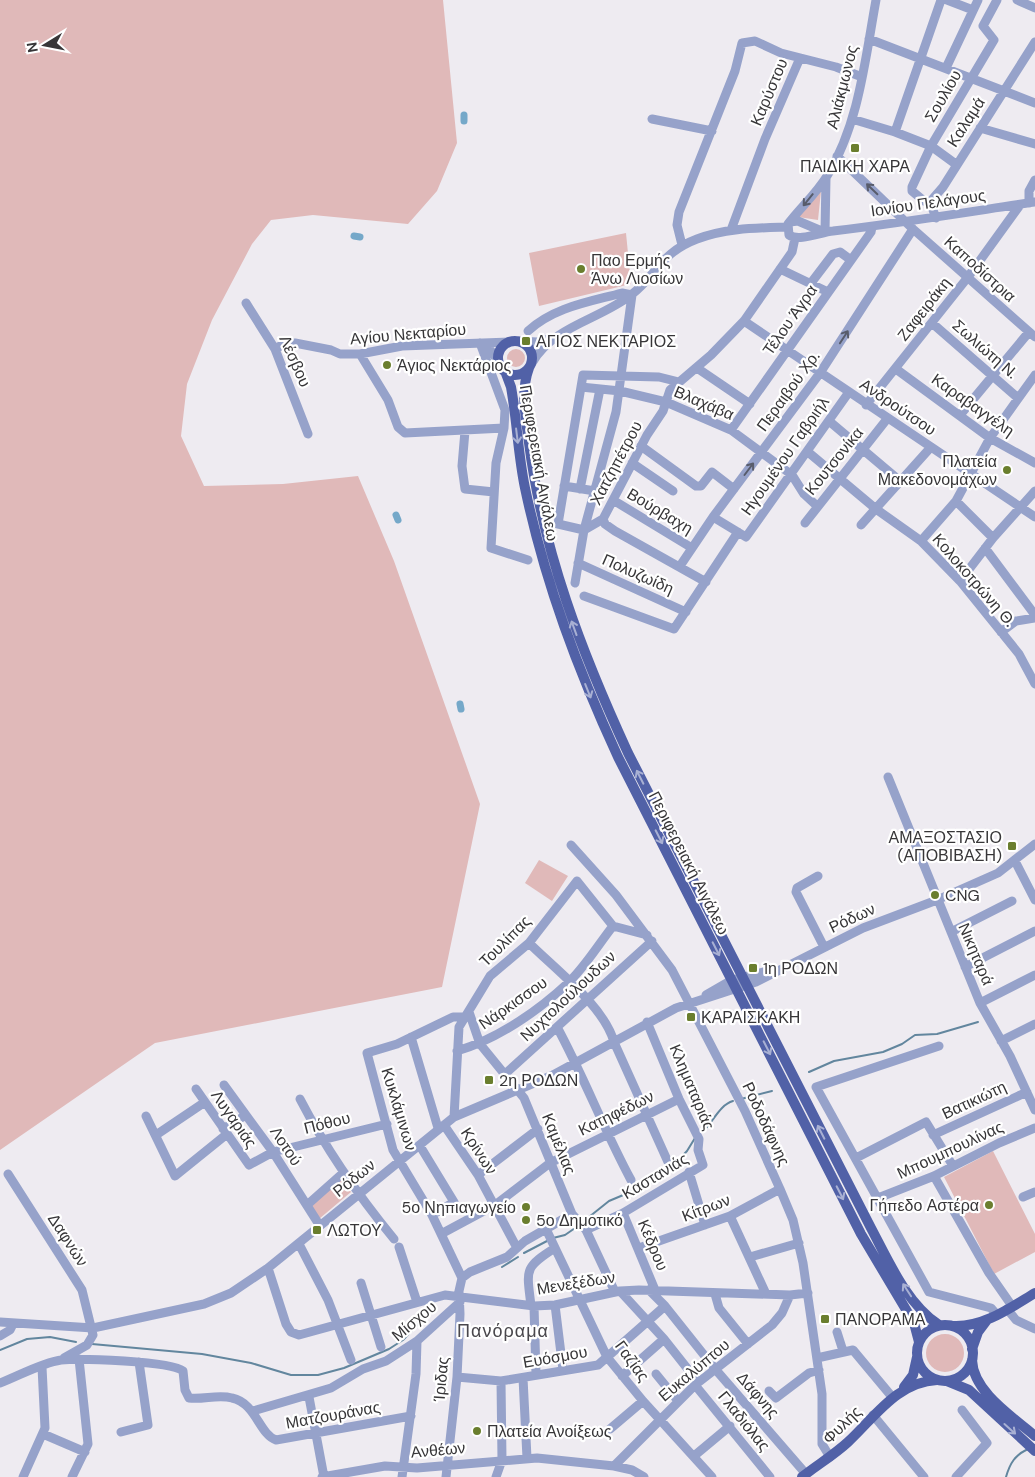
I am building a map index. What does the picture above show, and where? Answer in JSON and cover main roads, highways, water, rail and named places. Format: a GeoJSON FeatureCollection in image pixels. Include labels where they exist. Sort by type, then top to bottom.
{"type":"FeatureCollection","features":[{"type":"Feature","properties":{"kind":"main road"},"geometry":{"type":"LineString","coordinates":[[514,342],[528,347],[531,352],[530,366],[515,375],[505,371],[499,362],[502,348],[514,342]]}},
{"type":"Feature","properties":{"kind":"main road","name":"Περιφερειακή Αιγάλεω"},"geometry":{"type":"LineString","coordinates":[[530,366],[525,379],[524,398],[530,454],[549,542],[573,626],[628,753],[739,983],[861,1234],[914,1323],[919,1342]]}},
{"type":"Feature","properties":{"kind":"main road","name":"Περιφερειακή Αιγάλεω"},"geometry":{"type":"LineString","coordinates":[[505,371],[511,387],[522,471],[532,520],[564,630],[588,693],[618,758],[888,1259],[918,1306],[926,1316],[939,1325]]}},
{"type":"Feature","properties":{"kind":"main road"},"geometry":{"type":"LineString","coordinates":[[1035,1293],[1010,1308],[973,1325],[939,1325],[931,1328],[919,1342],[917,1356],[924,1371],[942,1380],[962,1385],[1035,1451]]}},
{"type":"Feature","properties":{"kind":"main road"},"geometry":{"type":"LineString","coordinates":[[942,1380],[963,1374],[978,1332],[992,1317]]}},
{"type":"Feature","properties":{"kind":"main road"},"geometry":{"type":"LineString","coordinates":[[953,1326],[966,1335],[972,1353],[974,1372],[978,1380],[993,1398],[1035,1436]]}},
{"type":"Feature","properties":{"kind":"main road","name":"Φυλής"},"geometry":{"type":"LineString","coordinates":[[897,1395],[913,1375],[917,1356]]}},
{"type":"Feature","properties":{"kind":"main road","name":"Φυλής"},"geometry":{"type":"LineString","coordinates":[[804,1475],[849,1441],[873,1415],[897,1395],[918,1382],[942,1380]]}},
{"type":"Feature","properties":{"kind":"waterway"},"geometry":{"type":"LineString","coordinates":[[464,115],[464,121]]}},
{"type":"Feature","properties":{"kind":"waterway"},"geometry":{"type":"LineString","coordinates":[[354,236],[360,237]]}},
{"type":"Feature","properties":{"kind":"waterway"},"geometry":{"type":"LineString","coordinates":[[396,515],[398,520]]}},
{"type":"Feature","properties":{"kind":"waterway"},"geometry":{"type":"LineString","coordinates":[[460,704],[461,709]]}},
{"type":"Feature","properties":{"kind":"waterway"},"geometry":{"type":"LineString","coordinates":[[809,1072],[834,1061],[883,1052],[902,1044],[915,1035],[937,1034],[978,1022]]}},
{"type":"Feature","properties":{"kind":"waterway"},"geometry":{"type":"LineString","coordinates":[[741,1099],[772,1091]]}},
{"type":"Feature","properties":{"kind":"waterway"},"geometry":{"type":"LineString","coordinates":[[702,1132],[720,1110],[733,1101]]}},
{"type":"Feature","properties":{"kind":"waterway"},"geometry":{"type":"LineString","coordinates":[[584,1221],[609,1201],[647,1185],[664,1175],[687,1151],[695,1138]]}},
{"type":"Feature","properties":{"kind":"waterway"},"geometry":{"type":"LineString","coordinates":[[553,1238],[565,1235],[578,1226]]}},
{"type":"Feature","properties":{"kind":"waterway"},"geometry":{"type":"LineString","coordinates":[[524,1253],[547,1241]]}},
{"type":"Feature","properties":{"kind":"waterway"},"geometry":{"type":"LineString","coordinates":[[502,1267],[518,1257]]}},
{"type":"Feature","properties":{"kind":"waterway"},"geometry":{"type":"LineString","coordinates":[[92,1344],[202,1354],[251,1363],[291,1375],[318,1375],[344,1368],[389,1349],[403,1340],[421,1321]]}},
{"type":"Feature","properties":{"kind":"waterway"},"geometry":{"type":"LineString","coordinates":[[0,1350],[27,1339],[50,1337],[76,1342]]}},
{"type":"Feature","properties":{"kind":"waterway"},"geometry":{"type":"LineString","coordinates":[[1006,1477],[1014,1460],[1028,1449]]}},
{"type":"Feature","properties":{"kind":"place","name":"ΠΑΙΔΙΚΗ ΧΑΡΑ"},"geometry":{"type":"Point","coordinates":[855,148]}},
{"type":"Feature","properties":{"kind":"place","name":"Παο Ερμής Άνω Λιοσίων"},"geometry":{"type":"Point","coordinates":[581,269]}},
{"type":"Feature","properties":{"kind":"place","name":"ΑΓΙΟΣ ΝΕΚΤΑΡΙΟΣ"},"geometry":{"type":"Point","coordinates":[526,341]}},
{"type":"Feature","properties":{"kind":"place","name":"Άγιος Νεκτάριος"},"geometry":{"type":"Point","coordinates":[387,365]}},
{"type":"Feature","properties":{"kind":"place","name":"Πλατεία Μακεδονομάχων"},"geometry":{"type":"Point","coordinates":[1007,470]}},
{"type":"Feature","properties":{"kind":"place","name":"ΑΜΑΞΟΣΤΑΣΙΟ (ΑΠΟΒΙΒΑΣΗ)"},"geometry":{"type":"Point","coordinates":[1012,846]}},
{"type":"Feature","properties":{"kind":"place","name":"CNG"},"geometry":{"type":"Point","coordinates":[935,895]}},
{"type":"Feature","properties":{"kind":"place","name":"1η ΡΟΔΩΝ"},"geometry":{"type":"Point","coordinates":[753,968]}},
{"type":"Feature","properties":{"kind":"place","name":"ΚΑΡΑΙΣΚΑΚΗ"},"geometry":{"type":"Point","coordinates":[691,1017]}},
{"type":"Feature","properties":{"kind":"place","name":"2η ΡΟΔΩΝ"},"geometry":{"type":"Point","coordinates":[489,1080]}},
{"type":"Feature","properties":{"kind":"place","name":"Γήπεδο Αστέρα"},"geometry":{"type":"Point","coordinates":[989,1205]}},
{"type":"Feature","properties":{"kind":"place","name":"5ο Νηπιαγωγείο"},"geometry":{"type":"Point","coordinates":[526,1207]}},
{"type":"Feature","properties":{"kind":"place","name":"5ο Δημοτικό"},"geometry":{"type":"Point","coordinates":[526,1220]}},
{"type":"Feature","properties":{"kind":"place","name":"ΛΩΤΟΥ"},"geometry":{"type":"Point","coordinates":[317,1230]}},
{"type":"Feature","properties":{"kind":"place","name":"ΠΑΝΟΡΑΜΑ"},"geometry":{"type":"Point","coordinates":[825,1319]}},
{"type":"Feature","properties":{"kind":"place","name":"Πλατεία Ανοίξεως"},"geometry":{"type":"Point","coordinates":[477,1431]}},
{"type":"Feature","properties":{"kind":"district","name":"Πανόραμα"},"geometry":{"type":"Point","coordinates":[503,1331]}}]}
